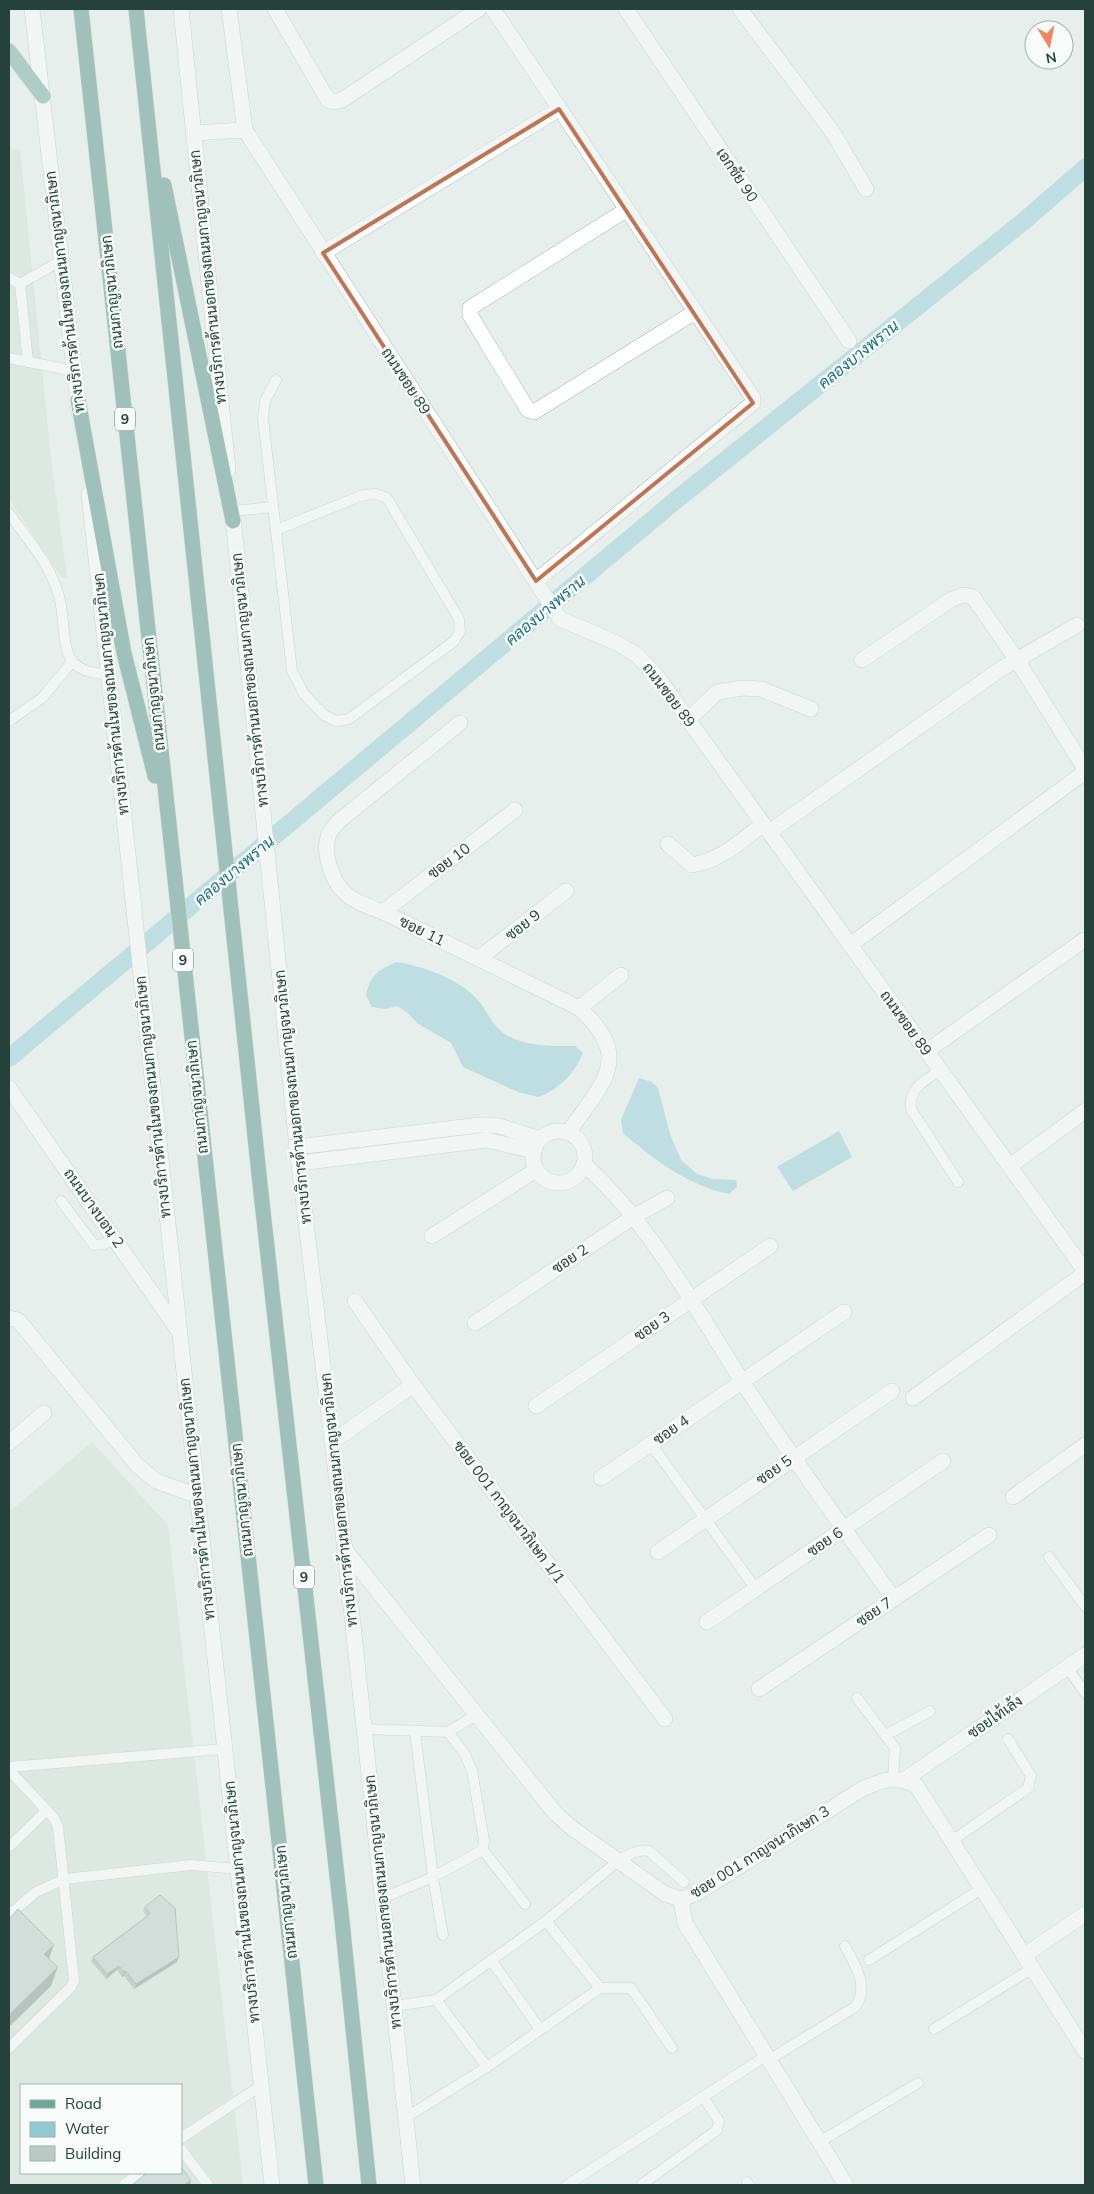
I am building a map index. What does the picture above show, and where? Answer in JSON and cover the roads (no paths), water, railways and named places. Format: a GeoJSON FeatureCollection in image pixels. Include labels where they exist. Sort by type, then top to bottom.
{"type":"FeatureCollection","features":[{"type":"Feature","properties":{"kind":"highway","name":"ถนนกาญจนาภิเษก"},"geometry":{"type":"LineString","coordinates":[[81,9],[196,1092],[316,2185]]}},
{"type":"Feature","properties":{"kind":"highway","name":"9"},"geometry":{"type":"LineString","coordinates":[[136,9],[260,1184],[342,1921],[369,2185]]}},
{"type":"Feature","properties":{"kind":"highway"},"geometry":{"type":"LineString","coordinates":[[146,100],[233,516]]}},
{"type":"Feature","properties":{"kind":"highway"},"geometry":{"type":"LineString","coordinates":[[78,400],[124,653],[169,828]]}},
{"type":"Feature","properties":{"kind":"main road"},"geometry":{"type":"LineString","coordinates":[[9,51],[43,96]]}},
{"type":"Feature","properties":{"kind":"street","name":"ทางบริการด้านในของถนนกาญจนาภิเษก"},"geometry":{"type":"LineString","coordinates":[[32,9],[110,675],[125,837],[224,1749],[239,1869],[271,2184]]}},
{"type":"Feature","properties":{"kind":"street","name":"ทางบริการด้านนอกของถนนกาญจนาภิเษก"},"geometry":{"type":"LineString","coordinates":[[181,9],[297,1147],[383,1898],[413,2185]]}},
{"type":"Feature","properties":{"kind":"street"},"geometry":{"type":"LineString","coordinates":[[193,133],[245,130],[229,9]]}},
{"type":"Feature","properties":{"kind":"street"},"geometry":{"type":"LineString","coordinates":[[275,9],[328,100],[334,102],[342,100],[479,9]]}},
{"type":"Feature","properties":{"kind":"street"},"geometry":{"type":"LineString","coordinates":[[493,9],[753,398],[752,406],[537,584]]}},
{"type":"Feature","properties":{"kind":"street","name":"เอกชัย 90"},"geometry":{"type":"LineString","coordinates":[[626,9],[849,342]]}},
{"type":"Feature","properties":{"kind":"street"},"geometry":{"type":"LineString","coordinates":[[740,9],[834,134],[866,189]]}},
{"type":"Feature","properties":{"kind":"street"},"geometry":{"type":"LineString","coordinates":[[323,253],[560,110]]}},
{"type":"Feature","properties":{"kind":"street","name":"ถนนซอย 89"},"geometry":{"type":"LineString","coordinates":[[245,130],[560,619],[637,654],[656,675],[1085,1272]]}},
{"type":"Feature","properties":{"kind":"street"},"geometry":{"type":"LineString","coordinates":[[626,210],[470,308],[470,315],[528,410],[534,412],[695,312]]}},
{"type":"Feature","properties":{"kind":"street"},"geometry":{"type":"LineString","coordinates":[[862,660],[952,599],[964,595],[973,597],[1016,660],[1085,769]]}},
{"type":"Feature","properties":{"kind":"street"},"geometry":{"type":"LineString","coordinates":[[668,844],[692,865],[706,862],[732,849],[766,828],[1001,668],[1077,625]]}},
{"type":"Feature","properties":{"kind":"street"},"geometry":{"type":"LineString","coordinates":[[688,720],[717,692],[743,688],[761,689],[811,709]]}},
{"type":"Feature","properties":{"kind":"street","name":"ซอย 11"},"geometry":{"type":"LineString","coordinates":[[460,723],[339,820],[328,836],[326,850],[328,858],[332,872],[343,892],[356,901],[480,958],[580,1008],[598,1025],[607,1042],[610,1060],[605,1078],[568,1133]]}},
{"type":"Feature","properties":{"kind":"street"},"geometry":{"type":"LineString","coordinates":[[850,945],[1085,772]]}},
{"type":"Feature","properties":{"kind":"street","name":"ซอย 10"},"geometry":{"type":"LineString","coordinates":[[382,912],[515,810]]}},
{"type":"Feature","properties":{"kind":"street","name":"ซอย 9"},"geometry":{"type":"LineString","coordinates":[[480,958],[566,891]]}},
{"type":"Feature","properties":{"kind":"street"},"geometry":{"type":"LineString","coordinates":[[927,1052],[1084,940]]}},
{"type":"Feature","properties":{"kind":"street"},"geometry":{"type":"LineString","coordinates":[[580,1008],[620,975]]}},
{"type":"Feature","properties":{"kind":"street","name":"ถนนบางบอน 2"},"geometry":{"type":"LineString","coordinates":[[9,1088],[178,1330]]}},
{"type":"Feature","properties":{"kind":"street"},"geometry":{"type":"LineString","coordinates":[[1010,1166],[1085,1111]]}},
{"type":"Feature","properties":{"kind":"street"},"geometry":{"type":"LineString","coordinates":[[297,1147],[480,1125],[499,1126],[537,1145]]}},
{"type":"Feature","properties":{"kind":"street"},"geometry":{"type":"LineString","coordinates":[[299,1163],[487,1140],[537,1145],[553,1132],[568,1133],[580,1142],[585,1156],[584,1164],[574,1178],[558,1183],[541,1177],[536,1170],[537,1145]]}},
{"type":"Feature","properties":{"kind":"street"},"geometry":{"type":"LineString","coordinates":[[584,1164],[609,1187],[692,1298],[742,1381],[793,1457],[894,1598]]}},
{"type":"Feature","properties":{"kind":"street"},"geometry":{"type":"LineString","coordinates":[[432,1236],[536,1170]]}},
{"type":"Feature","properties":{"kind":"street","name":"ซอย 2"},"geometry":{"type":"LineString","coordinates":[[475,1323],[633,1217],[667,1198]]}},
{"type":"Feature","properties":{"kind":"street","name":"ซอย 3"},"geometry":{"type":"LineString","coordinates":[[536,1406],[770,1246]]}},
{"type":"Feature","properties":{"kind":"street"},"geometry":{"type":"LineString","coordinates":[[913,1398],[1085,1272]]}},
{"type":"Feature","properties":{"kind":"street","name":"ซอย 001 กาญจนาภิเษก 1/1"},"geometry":{"type":"LineString","coordinates":[[355,1301],[413,1384],[665,1719]]}},
{"type":"Feature","properties":{"kind":"street","name":"ซอย 4"},"geometry":{"type":"LineString","coordinates":[[601,1478],[844,1312]]}},
{"type":"Feature","properties":{"kind":"street"},"geometry":{"type":"LineString","coordinates":[[9,1318],[18,1320],[137,1465],[156,1481],[198,1496]]}},
{"type":"Feature","properties":{"kind":"street"},"geometry":{"type":"LineString","coordinates":[[332,1442],[413,1384]]}},
{"type":"Feature","properties":{"kind":"street","name":"ซอย 5"},"geometry":{"type":"LineString","coordinates":[[658,1552],[793,1457],[892,1391]]}},
{"type":"Feature","properties":{"kind":"street"},"geometry":{"type":"LineString","coordinates":[[9,1443],[44,1413]]}},
{"type":"Feature","properties":{"kind":"street"},"geometry":{"type":"LineString","coordinates":[[1013,1497],[1085,1446]]}},
{"type":"Feature","properties":{"kind":"street","name":"ซอย 6"},"geometry":{"type":"LineString","coordinates":[[707,1622],[943,1462]]}},
{"type":"Feature","properties":{"kind":"street","name":"ซอย 7"},"geometry":{"type":"LineString","coordinates":[[760,1689],[989,1535]]}},
{"type":"Feature","properties":{"kind":"street","name":"ซอย 001 กาญจนาภิเษก 3"},"geometry":{"type":"LineString","coordinates":[[344,1550],[555,1813],[572,1828],[665,1894],[681,1899],[696,1894],[862,1789],[885,1779],[899,1780]]}},
{"type":"Feature","properties":{"kind":"street","name":"ซอยไท้เล้ง"},"geometry":{"type":"LineString","coordinates":[[899,1780],[1085,1655]]}},
{"type":"Feature","properties":{"kind":"street"},"geometry":{"type":"LineString","coordinates":[[899,1780],[916,1785],[923,1792],[1085,2051]]}},
{"type":"Feature","properties":{"kind":"street"},"geometry":{"type":"LineString","coordinates":[[681,1899],[685,1923],[821,2141],[846,2185]]}},
{"type":"Feature","properties":{"kind":"street"},"geometry":{"type":"LineString","coordinates":[[1029,1962],[1085,1914]]}},
{"type":"Feature","properties":{"kind":"street"},"geometry":{"type":"LineString","coordinates":[[402,2185],[409,2146]]}},
{"type":"Feature","properties":{"kind":"lane"},"geometry":{"type":"LineString","coordinates":[[20,284],[62,260]]}},
{"type":"Feature","properties":{"kind":"lane"},"geometry":{"type":"LineString","coordinates":[[9,278],[20,284]]}},
{"type":"Feature","properties":{"kind":"lane"},"geometry":{"type":"LineString","coordinates":[[20,284],[28,362]]}},
{"type":"Feature","properties":{"kind":"lane"},"geometry":{"type":"LineString","coordinates":[[9,358],[75,372]]}},
{"type":"Feature","properties":{"kind":"lane"},"geometry":{"type":"LineString","coordinates":[[276,380],[265,401],[263,418],[292,671],[304,694],[324,715],[336,721],[348,719],[453,642],[460,632],[459,619],[386,498],[376,494],[363,495],[276,530]]}},
{"type":"Feature","properties":{"kind":"lane"},"geometry":{"type":"LineString","coordinates":[[233,516],[273,507]]}},
{"type":"Feature","properties":{"kind":"lane"},"geometry":{"type":"LineString","coordinates":[[9,513],[34,545],[50,573],[60,599],[67,650],[72,662],[84,671],[110,675]]}},
{"type":"Feature","properties":{"kind":"lane"},"geometry":{"type":"LineString","coordinates":[[9,720],[42,698],[72,662]]}},
{"type":"Feature","properties":{"kind":"lane"},"geometry":{"type":"LineString","coordinates":[[940,1070],[913,1090],[910,1100],[911,1110],[958,1182]]}},
{"type":"Feature","properties":{"kind":"lane"},"geometry":{"type":"LineString","coordinates":[[61,1201],[94,1245],[104,1244],[115,1238]]}},
{"type":"Feature","properties":{"kind":"lane"},"geometry":{"type":"LineString","coordinates":[[651,1444],[756,1589]]}},
{"type":"Feature","properties":{"kind":"lane"},"geometry":{"type":"LineString","coordinates":[[1049,1556],[1085,1606]]}},
{"type":"Feature","properties":{"kind":"lane"},"geometry":{"type":"LineString","coordinates":[[1067,1667],[1085,1693]]}},
{"type":"Feature","properties":{"kind":"lane"},"geometry":{"type":"LineString","coordinates":[[857,1698],[886,1735],[896,1753],[899,1780]]}},
{"type":"Feature","properties":{"kind":"lane"},"geometry":{"type":"LineString","coordinates":[[886,1735],[930,1711]]}},
{"type":"Feature","properties":{"kind":"lane"},"geometry":{"type":"LineString","coordinates":[[364,1729],[448,1732],[476,1715]]}},
{"type":"Feature","properties":{"kind":"lane"},"geometry":{"type":"LineString","coordinates":[[415,1732],[433,1877],[443,1935]]}},
{"type":"Feature","properties":{"kind":"lane"},"geometry":{"type":"LineString","coordinates":[[448,1732],[465,1754],[472,1771],[484,1840],[483,1850],[525,1904]]}},
{"type":"Feature","properties":{"kind":"lane"},"geometry":{"type":"LineString","coordinates":[[953,1840],[1028,1788],[1031,1776],[1008,1739]]}},
{"type":"Feature","properties":{"kind":"lane"},"geometry":{"type":"LineString","coordinates":[[10,1774],[224,1749]]}},
{"type":"Feature","properties":{"kind":"lane"},"geometry":{"type":"LineString","coordinates":[[9,2048],[74,1984],[65,1880],[58,1827],[47,1810],[10,1774]]}},
{"type":"Feature","properties":{"kind":"lane"},"geometry":{"type":"LineString","coordinates":[[9,1847],[47,1810]]}},
{"type":"Feature","properties":{"kind":"lane"},"geometry":{"type":"LineString","coordinates":[[383,1898],[433,1877],[483,1850]]}},
{"type":"Feature","properties":{"kind":"lane"},"geometry":{"type":"LineString","coordinates":[[394,2006],[436,2000],[546,1921],[618,1861],[642,1850],[649,1852],[684,1882]]}},
{"type":"Feature","properties":{"kind":"lane"},"geometry":{"type":"LineString","coordinates":[[9,1915],[36,1892],[65,1880],[191,1865],[239,1869]]}},
{"type":"Feature","properties":{"kind":"lane"},"geometry":{"type":"LineString","coordinates":[[869,1960],[983,1888]]}},
{"type":"Feature","properties":{"kind":"lane"},"geometry":{"type":"LineString","coordinates":[[546,1921],[600,1988]]}},
{"type":"Feature","properties":{"kind":"lane"},"geometry":{"type":"LineString","coordinates":[[567,2185],[703,2097],[855,2007],[860,2000],[862,1988],[859,1974],[845,1946]]}},
{"type":"Feature","properties":{"kind":"lane"},"geometry":{"type":"LineString","coordinates":[[491,1960],[540,2029]]}},
{"type":"Feature","properties":{"kind":"lane"},"geometry":{"type":"LineString","coordinates":[[934,2029],[1029,1962]]}},
{"type":"Feature","properties":{"kind":"lane"},"geometry":{"type":"LineString","coordinates":[[405,2118],[487,2067],[600,1988],[631,1988],[672,2048]]}},
{"type":"Feature","properties":{"kind":"lane"},"geometry":{"type":"LineString","coordinates":[[436,2000],[487,2067]]}},
{"type":"Feature","properties":{"kind":"lane"},"geometry":{"type":"LineString","coordinates":[[821,2141],[918,2083]]}},
{"type":"Feature","properties":{"kind":"lane"},"geometry":{"type":"LineString","coordinates":[[182,2137],[262,2085]]}},
{"type":"Feature","properties":{"kind":"lane"},"geometry":{"type":"LineString","coordinates":[[641,2185],[717,2130],[719,2121],[703,2097]]}},
{"type":"Feature","properties":{"kind":"lane"},"geometry":{"type":"LineString","coordinates":[[182,2149],[208,2185]]}},
{"type":"Feature","properties":{"kind":"lane"},"geometry":{"type":"LineString","coordinates":[[124,2185],[138,2174]]}},
{"type":"Feature","properties":{"kind":"water"},"geometry":{"type":"Polygon","coordinates":[[[397,962],[431,971],[465,988],[481,1004],[496,1026],[508,1036],[533,1044],[575,1046],[583,1053],[579,1061],[571,1074],[560,1085],[538,1097],[518,1092],[463,1067],[451,1043],[417,1023],[408,1013],[397,1006],[385,1009],[372,1007],[366,995],[370,983],[376,974],[385,967],[397,962]]]}},
{"type":"Feature","properties":{"kind":"water"},"geometry":{"type":"Polygon","coordinates":[[[639,1078],[652,1082],[658,1088],[670,1134],[681,1160],[697,1174],[713,1179],[736,1180],[737,1187],[729,1194],[700,1185],[672,1170],[623,1133],[621,1120],[639,1078]]]}},
{"type":"Feature","properties":{"kind":"water"},"geometry":{"type":"Polygon","coordinates":[[[839,1131],[852,1157],[793,1191],[777,1167],[839,1131]]]}},
{"type":"Feature","properties":{"kind":"waterway","name":"คลองบางพราน"},"geometry":{"type":"LineString","coordinates":[[9,1058],[676,500],[1024,221],[1085,168]]}}]}
